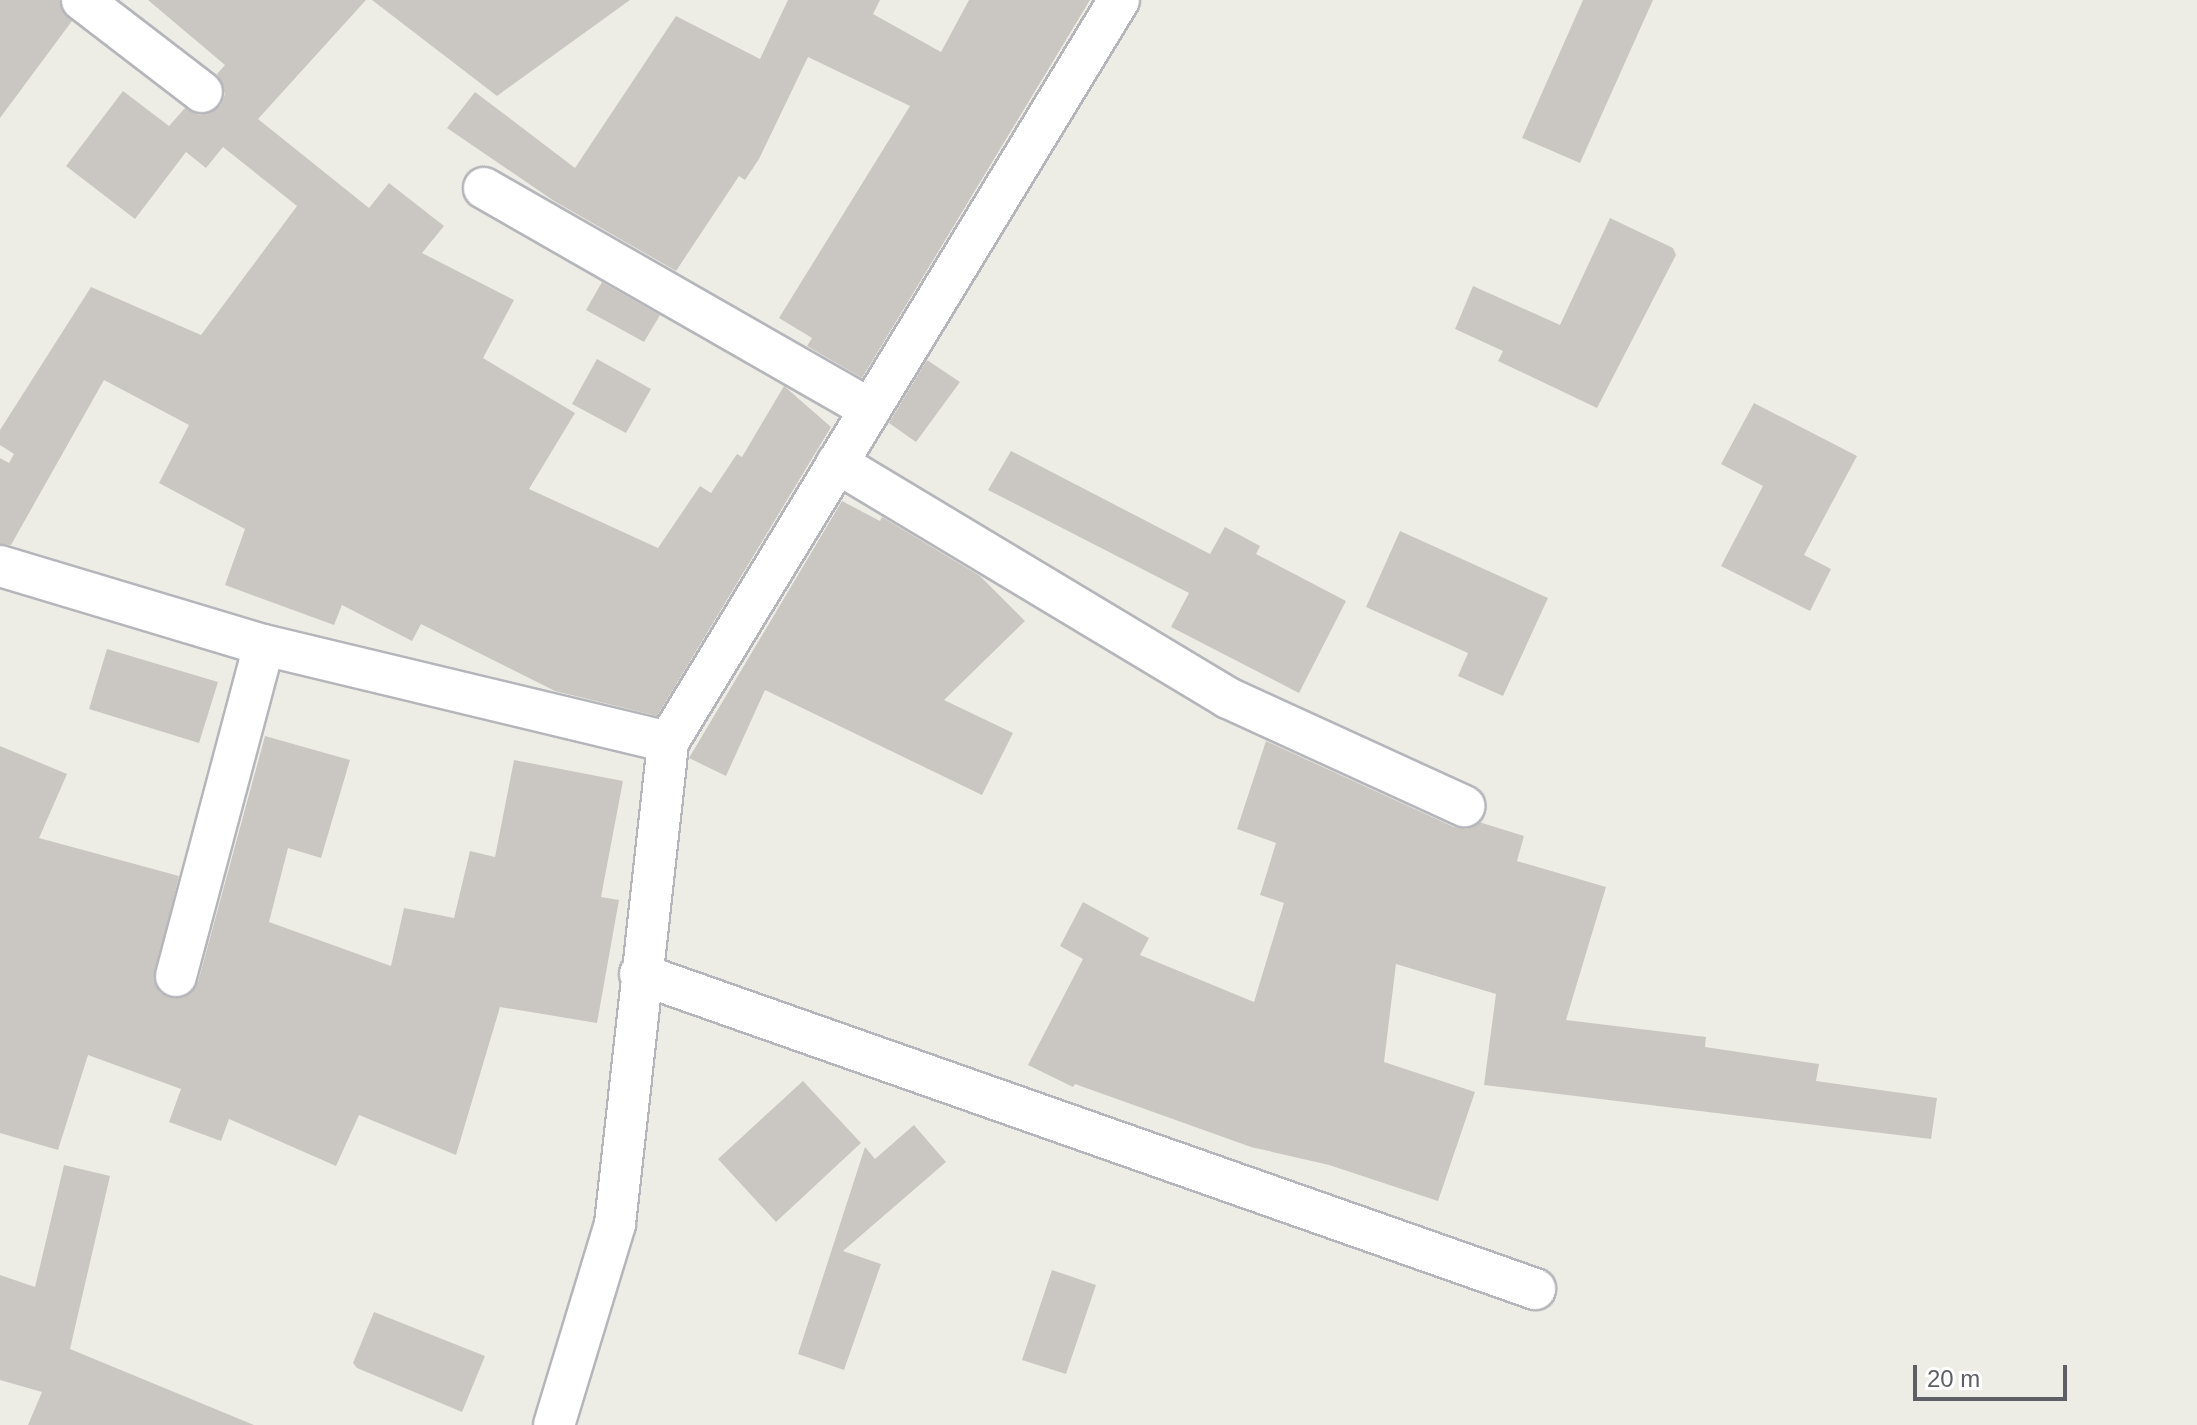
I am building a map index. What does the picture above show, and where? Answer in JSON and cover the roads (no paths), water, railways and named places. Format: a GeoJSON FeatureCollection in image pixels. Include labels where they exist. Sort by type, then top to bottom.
{"type":"FeatureCollection","features":[{"type":"Feature","properties":{"kind":"street"},"geometry":{"type":"LineString","coordinates":[[82,0],[202,92]]}},
{"type":"Feature","properties":{"kind":"street"},"geometry":{"type":"LineString","coordinates":[[554,1425],[615,1224],[640,974],[668,742],[1119,0]]}},
{"type":"Feature","properties":{"kind":"street"},"geometry":{"type":"LineString","coordinates":[[484,188],[870,409]]}},
{"type":"Feature","properties":{"kind":"street"},"geometry":{"type":"LineString","coordinates":[[837,463],[1228,698],[1464,806]]}},
{"type":"Feature","properties":{"kind":"street"},"geometry":{"type":"LineString","coordinates":[[0,566],[264,645],[668,742]]}},
{"type":"Feature","properties":{"kind":"street"},"geometry":{"type":"LineString","coordinates":[[176,976],[264,645]]}},
{"type":"Feature","properties":{"kind":"street"},"geometry":{"type":"LineString","coordinates":[[640,974],[1535,1289]]}}]}
